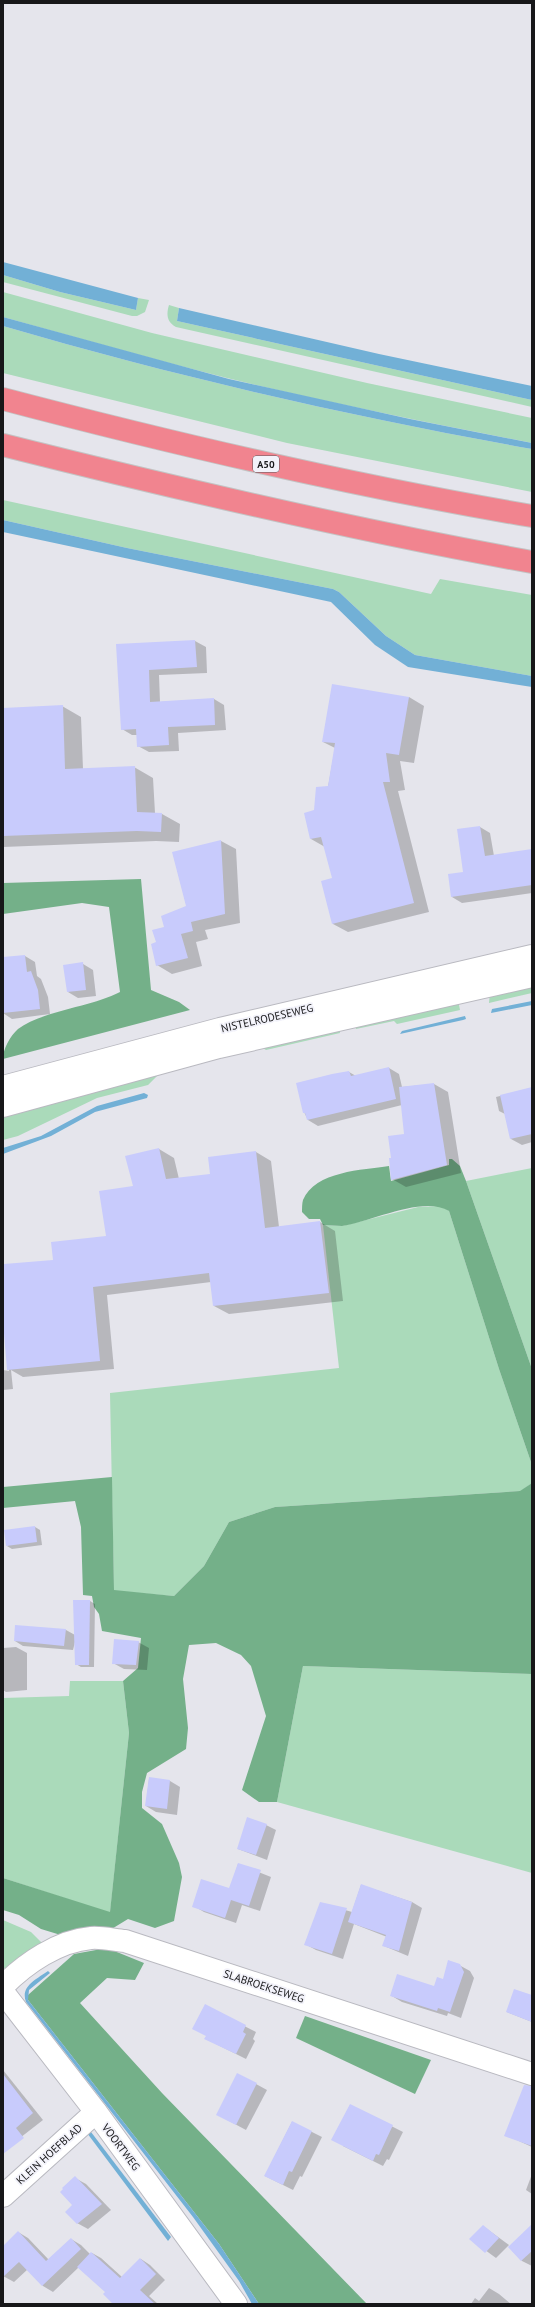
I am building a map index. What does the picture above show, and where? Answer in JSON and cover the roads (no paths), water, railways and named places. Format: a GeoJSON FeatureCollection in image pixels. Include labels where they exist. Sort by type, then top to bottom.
{"type":"FeatureCollection","features":[{"type":"Feature","properties":{"kind":"highway","name":"A50"},"geometry":{"type":"LineString","coordinates":[[3,399],[191,448],[354,483],[532,516]]}},
{"type":"Feature","properties":{"kind":"highway"},"geometry":{"type":"LineString","coordinates":[[3,445],[240,503],[532,562]]}},
{"type":"Feature","properties":{"kind":"street","name":"NISTELRODESEWEG"},"geometry":{"type":"LineString","coordinates":[[3,1087],[220,1029],[532,956]]}},
{"type":"Feature","properties":{"kind":"street","name":"NISTELRODESEWEG"},"geometry":{"type":"LineString","coordinates":[[3,1106],[219,1047],[532,976]]}},
{"type":"Feature","properties":{"kind":"street","name":"SLABROEKSEWEG"},"geometry":{"type":"LineString","coordinates":[[3,1986],[16,1973],[60,1945],[91,1938],[125,1941],[532,2074]]}},
{"type":"Feature","properties":{"kind":"street","name":"VOORTWEG"},"geometry":{"type":"LineString","coordinates":[[3,1992],[96,2112],[236,2304]]}},
{"type":"Feature","properties":{"kind":"street","name":"KLEIN HOEFBLAD"},"geometry":{"type":"LineString","coordinates":[[3,2196],[96,2112]]}},
{"type":"Feature","properties":{"kind":"water"},"geometry":{"type":"Polygon","coordinates":[[[3,262],[138,298],[136,310],[60,292],[3,275],[3,262]]]}},
{"type":"Feature","properties":{"kind":"water"},"geometry":{"type":"Polygon","coordinates":[[[179,308],[379,354],[532,386],[532,400],[177,321],[179,308]]]}},
{"type":"Feature","properties":{"kind":"water"},"geometry":{"type":"Polygon","coordinates":[[[3,317],[229,379],[410,419],[532,443],[532,449],[398,423],[266,395],[200,379],[68,345],[3,326],[3,317]]]}},
{"type":"Feature","properties":{"kind":"water"},"geometry":{"type":"Polygon","coordinates":[[[3,520],[127,548],[333,589],[339,592],[386,636],[415,655],[532,676],[532,687],[408,667],[375,645],[331,602],[3,532],[3,520]]]}},
{"type":"Feature","properties":{"kind":"water"},"geometry":{"type":"Polygon","coordinates":[[[532,1001],[532,1005],[491,1013],[492,1009],[532,1001]]]}},
{"type":"Feature","properties":{"kind":"water"},"geometry":{"type":"Polygon","coordinates":[[[465,1016],[466,1019],[463,1020],[400,1034],[402,1031],[465,1016]]]}},
{"type":"Feature","properties":{"kind":"water"},"geometry":{"type":"Polygon","coordinates":[[[144,1093],[148,1095],[147,1098],[95,1112],[51,1136],[3,1154],[3,1148],[41,1136],[97,1106],[144,1093]]]}},
{"type":"Feature","properties":{"kind":"water"},"geometry":{"type":"Polygon","coordinates":[[[48,1971],[50,1973],[29,1990],[28,2000],[219,2244],[259,2304],[252,2304],[239,2281],[193,2217],[26,2002],[25,1992],[27,1987],[48,1971]]]}},
{"type":"Feature","properties":{"kind":"water"},"geometry":{"type":"Polygon","coordinates":[[[91,2132],[171,2237],[168,2241],[87,2133],[91,2132]]]}}]}
